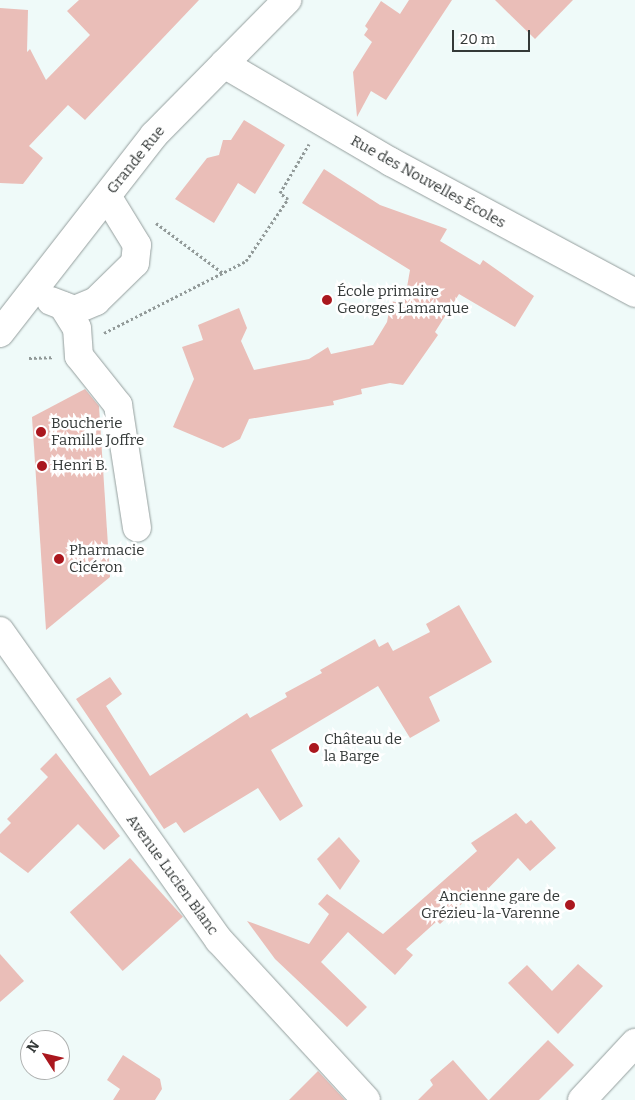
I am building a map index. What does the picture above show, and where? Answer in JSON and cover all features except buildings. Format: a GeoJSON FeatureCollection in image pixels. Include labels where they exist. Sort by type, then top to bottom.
{"type":"FeatureCollection","features":[{"type":"Feature","properties":{"kind":"street","name":"Grande Rue"},"geometry":{"type":"LineString","coordinates":[[0,333],[154,135],[288,0]]}},
{"type":"Feature","properties":{"kind":"street","name":"Rue des Nouvelles Écoles"},"geometry":{"type":"LineString","coordinates":[[224,64],[537,243],[635,293]]}},
{"type":"Feature","properties":{"kind":"street"},"geometry":{"type":"LineString","coordinates":[[32,292],[75,310],[96,301],[135,264],[137,246],[107,196]]}},
{"type":"Feature","properties":{"kind":"street"},"geometry":{"type":"LineString","coordinates":[[63,306],[77,328],[79,356],[118,405],[137,528]]}},
{"type":"Feature","properties":{"kind":"street","name":"Avenue Lucien Blanc"},"geometry":{"type":"LineString","coordinates":[[0,631],[219,940],[366,1100]]}},
{"type":"Feature","properties":{"kind":"street"},"geometry":{"type":"LineString","coordinates":[[582,1100],[635,1043]]}},
{"type":"Feature","properties":{"kind":"path"},"geometry":{"type":"LineString","coordinates":[[77,328],[89,338],[122,327],[246,261],[288,199],[280,193],[322,121]]}},
{"type":"Feature","properties":{"kind":"path"},"geometry":{"type":"LineString","coordinates":[[152,219],[222,273]]}},
{"type":"Feature","properties":{"kind":"path"},"geometry":{"type":"LineString","coordinates":[[29,358],[55,357],[60,351]]}},
{"type":"Feature","properties":{"kind":"place","name":"École primaire Georges Lamarque"},"geometry":{"type":"Point","coordinates":[327,300]}},
{"type":"Feature","properties":{"kind":"place","name":"Boucherie Famille Joffre"},"geometry":{"type":"Point","coordinates":[41,432]}},
{"type":"Feature","properties":{"kind":"place","name":"Henri B."},"geometry":{"type":"Point","coordinates":[42,466]}},
{"type":"Feature","properties":{"kind":"place","name":"Pharmacie Cicéron"},"geometry":{"type":"Point","coordinates":[59,559]}},
{"type":"Feature","properties":{"kind":"place","name":"Château de la Barge"},"geometry":{"type":"Point","coordinates":[314,748]}},
{"type":"Feature","properties":{"kind":"place","name":"Ancienne gare de Grézieu-la-Varenne"},"geometry":{"type":"Point","coordinates":[570,905]}}]}
